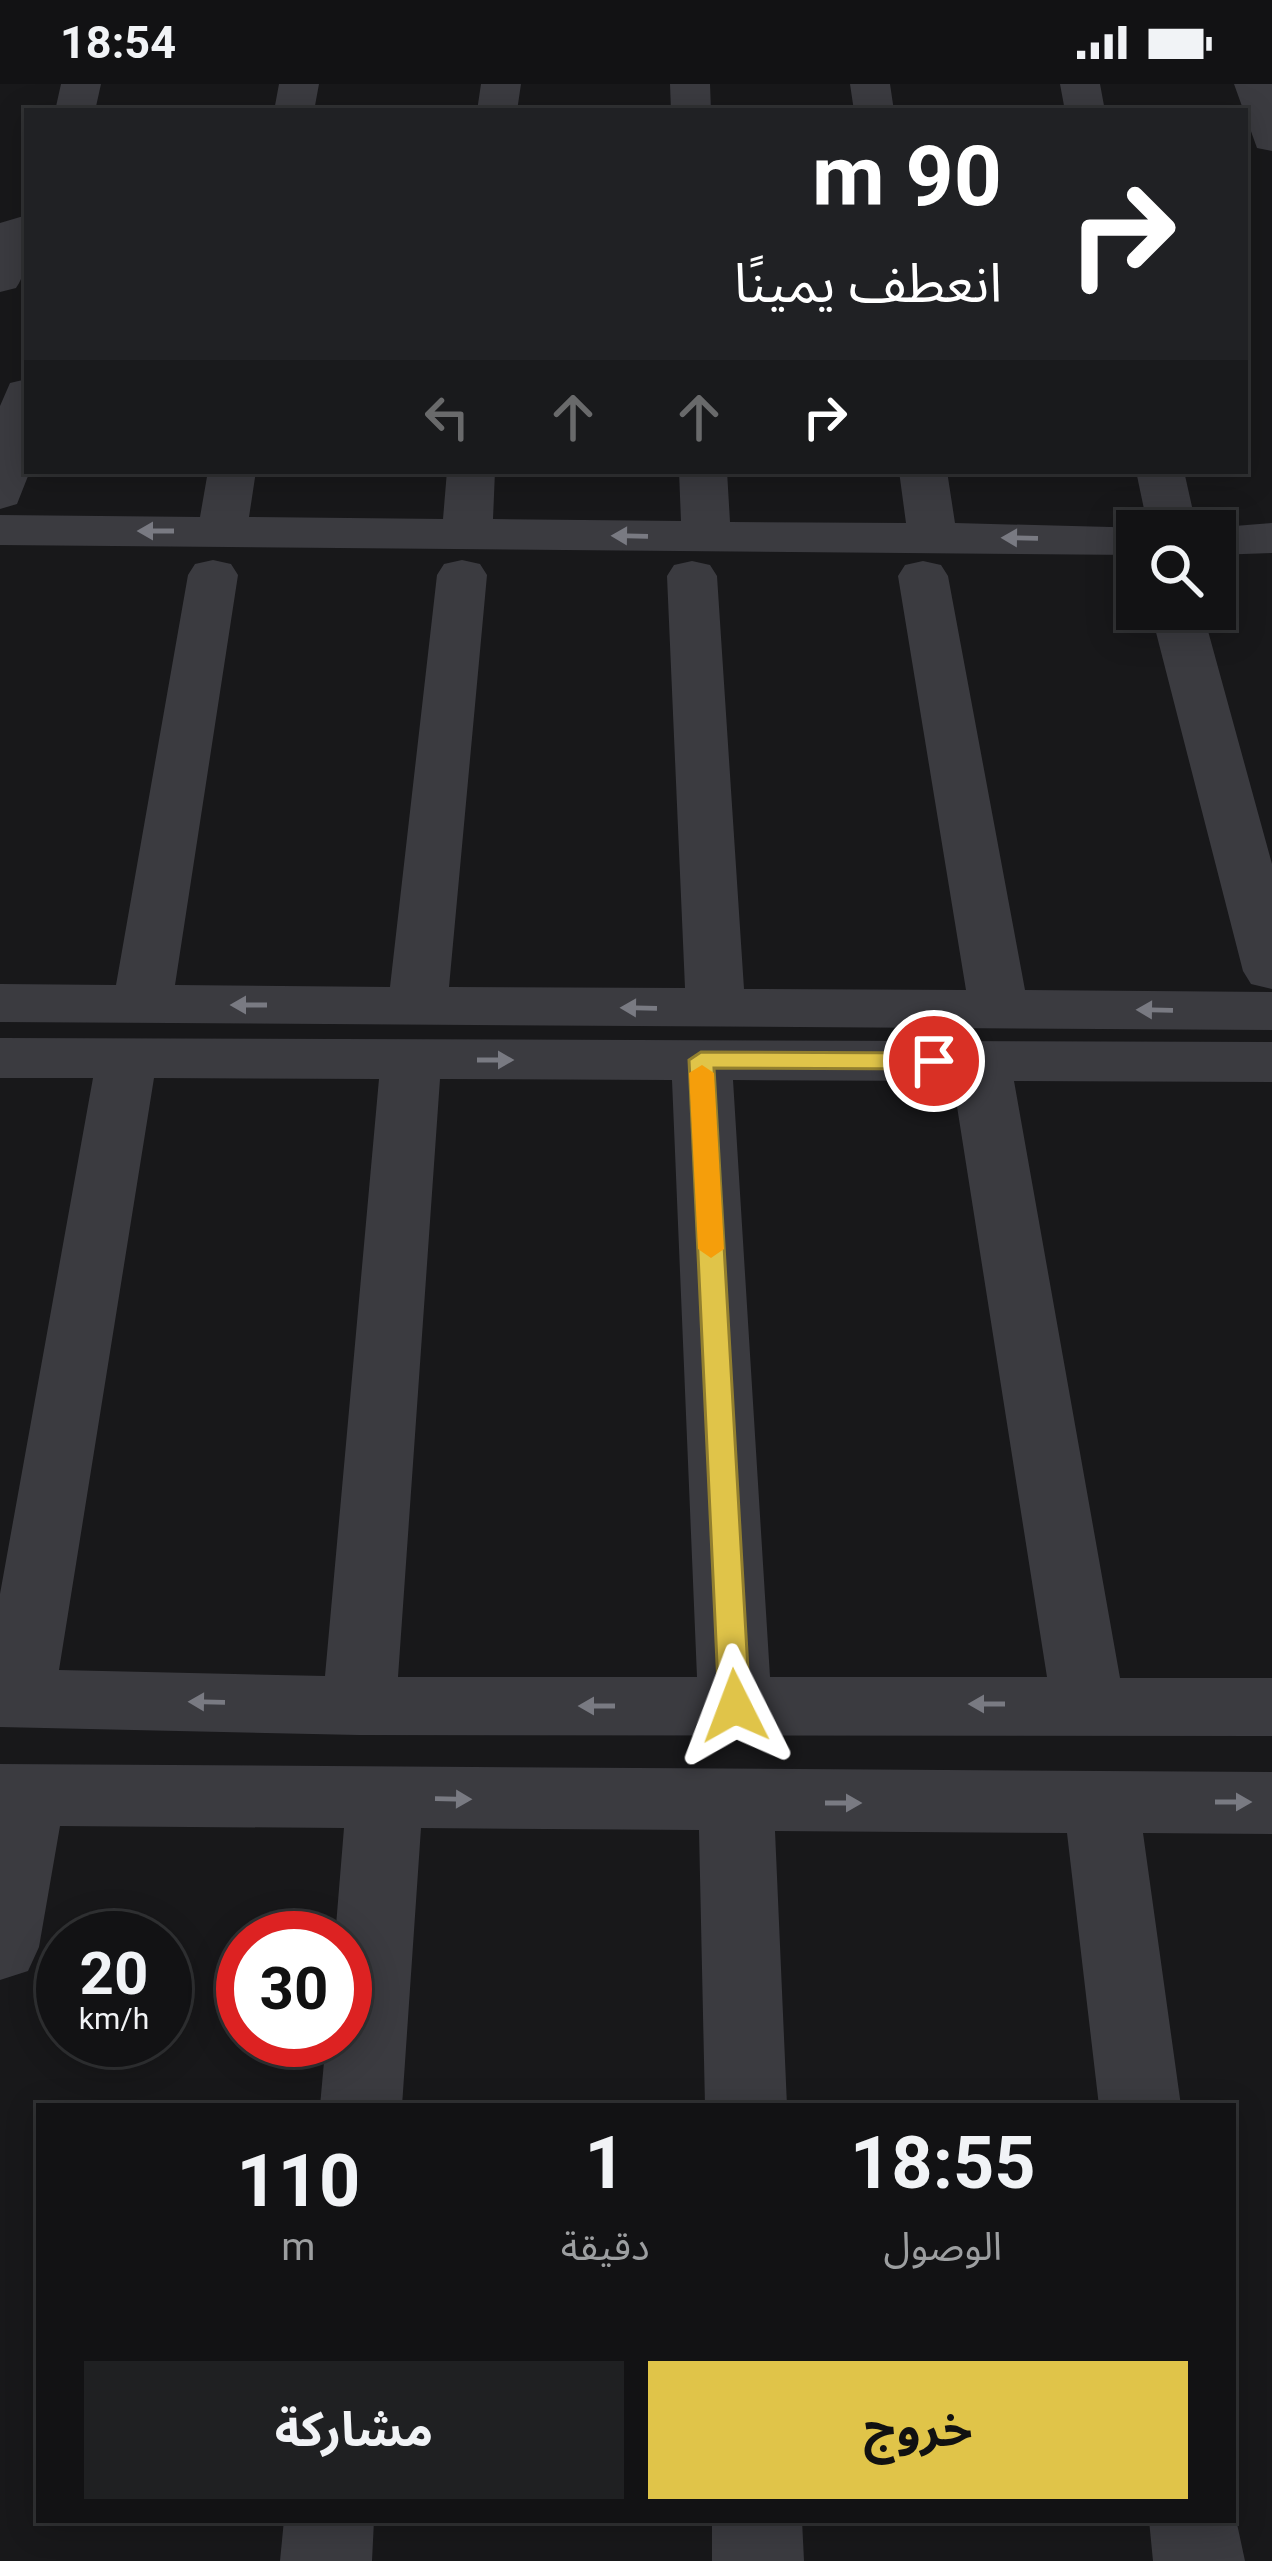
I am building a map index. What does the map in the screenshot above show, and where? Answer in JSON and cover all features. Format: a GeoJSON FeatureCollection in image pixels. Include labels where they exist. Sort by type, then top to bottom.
{"type":"FeatureCollection","features":[{"type":"Feature","properties":{"kind":"street"},"geometry":{"type":"LineString","coordinates":[[1254,84],[1272,139]]}},
{"type":"Feature","properties":{"kind":"street"},"geometry":{"type":"LineString","coordinates":[[0,279],[14,231]]}},
{"type":"Feature","properties":{"kind":"street"},"geometry":{"type":"LineString","coordinates":[[0,494],[24,404]]}},
{"type":"Feature","properties":{"kind":"street"},"geometry":{"type":"LineString","coordinates":[[231,474],[135,1031],[9,1698],[358,1706],[1272,1706]]}},
{"type":"Feature","properties":{"kind":"street"},"geometry":{"type":"LineString","coordinates":[[358,1706],[414,1032],[471,474]]}},
{"type":"Feature","properties":{"kind":"street"},"geometry":{"type":"LineString","coordinates":[[704,474],[699,556],[708,1035],[735,1706]]}},
{"type":"Feature","properties":{"kind":"street"},"geometry":{"type":"LineString","coordinates":[[923,474],[927,556],[989,1035],[1088,1703]]}},
{"type":"Feature","properties":{"kind":"street"},"geometry":{"type":"LineString","coordinates":[[1161,474],[1168,510]]}},
{"type":"Feature","properties":{"kind":"street"},"geometry":{"type":"LineString","coordinates":[[0,530],[217,553],[927,556],[1116,542]]}},
{"type":"Feature","properties":{"kind":"street"},"geometry":{"type":"LineString","coordinates":[[1236,539],[1272,538]]}},
{"type":"Feature","properties":{"kind":"street"},"geometry":{"type":"LineString","coordinates":[[0,574],[217,553]]}},
{"type":"Feature","properties":{"kind":"street"},"geometry":{"type":"LineString","coordinates":[[927,556],[1116,575]]}},
{"type":"Feature","properties":{"kind":"street"},"geometry":{"type":"LineString","coordinates":[[1236,577],[1272,578]]}},
{"type":"Feature","properties":{"kind":"street"},"geometry":{"type":"LineString","coordinates":[[1181,630],[1272,970]]}},
{"type":"Feature","properties":{"kind":"street"},"geometry":{"type":"LineString","coordinates":[[0,1003],[135,1031],[708,1035],[989,1035],[1272,1011]]}},
{"type":"Feature","properties":{"kind":"street"},"geometry":{"type":"LineString","coordinates":[[0,1058],[135,1031]]}},
{"type":"Feature","properties":{"kind":"street"},"geometry":{"type":"LineString","coordinates":[[989,1035],[1272,1062]]}},
{"type":"Feature","properties":{"kind":"street"},"geometry":{"type":"LineString","coordinates":[[0,1948],[13,1796],[1272,1803]]}},
{"type":"Feature","properties":{"kind":"street"},"geometry":{"type":"LineString","coordinates":[[361,2103],[385,1798]]}},
{"type":"Feature","properties":{"kind":"street"},"geometry":{"type":"LineString","coordinates":[[1101,1802],[1140,2103]]}},
{"type":"Feature","properties":{"kind":"street"},"geometry":{"type":"LineString","coordinates":[[736,1803],[746,2103]]}},
{"type":"Feature","properties":{"kind":"street"},"geometry":{"type":"LineString","coordinates":[[326,2561],[329,2523]]}},
{"type":"Feature","properties":{"kind":"street"},"geometry":{"type":"LineString","coordinates":[[757,2523],[758,2561]]}},
{"type":"Feature","properties":{"kind":"street"},"geometry":{"type":"LineString","coordinates":[[1194,2523],[1199,2561]]}},
{"type":"Feature","properties":{"kind":"slow traffic"},"geometry":{"type":"LineString","coordinates":[[702,1073],[711,1249]]}},
{"type":"Feature","properties":{"kind":"route"},"geometry":{"type":"LineString","coordinates":[[735,1706],[701,1060],[934,1061]]}}]}
